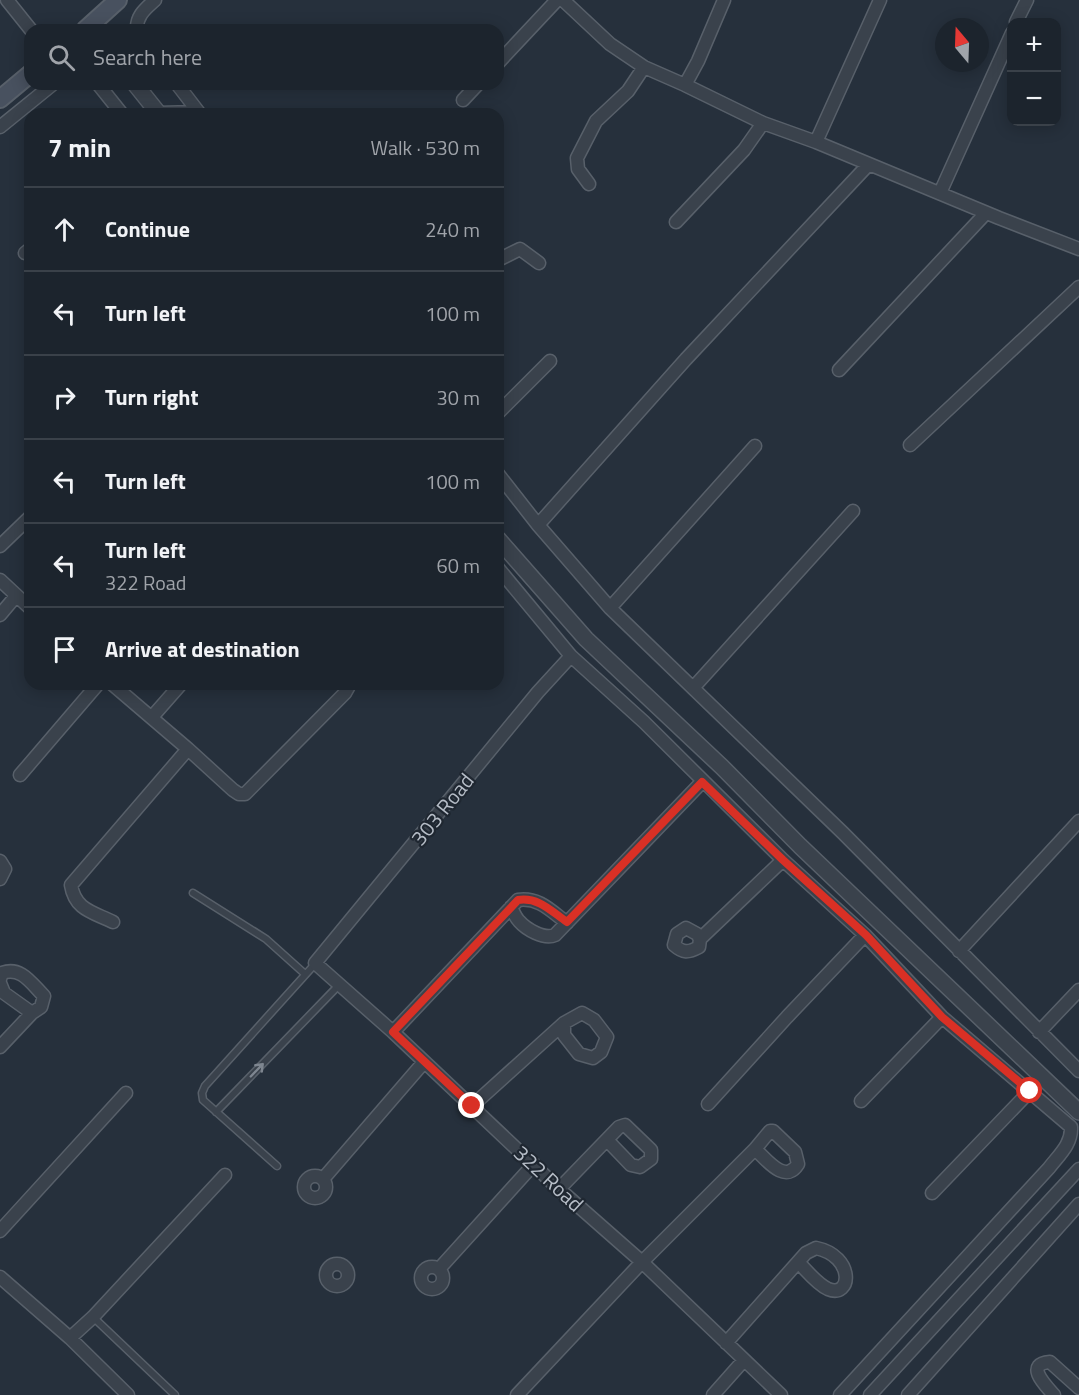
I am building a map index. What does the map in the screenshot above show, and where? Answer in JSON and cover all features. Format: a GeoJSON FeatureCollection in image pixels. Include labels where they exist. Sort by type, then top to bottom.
{"type":"FeatureCollection","features":[{"type":"Feature","properties":{"kind":"main road"},"geometry":{"type":"LineString","coordinates":[[94,24],[118,0]]}},
{"type":"Feature","properties":{"kind":"main road"},"geometry":{"type":"LineString","coordinates":[[0,99],[24,79]]}},
{"type":"Feature","properties":{"kind":"street"},"geometry":{"type":"LineString","coordinates":[[7,0],[26,24]]}},
{"type":"Feature","properties":{"kind":"street"},"geometry":{"type":"LineString","coordinates":[[137,24],[142,12],[155,0]]}},
{"type":"Feature","properties":{"kind":"street"},"geometry":{"type":"LineString","coordinates":[[504,57],[557,0]]}},
{"type":"Feature","properties":{"kind":"street"},"geometry":{"type":"LineString","coordinates":[[563,0],[610,44],[644,67],[763,123],[816,142],[987,213],[1079,248]]}},
{"type":"Feature","properties":{"kind":"street"},"geometry":{"type":"LineString","coordinates":[[685,85],[698,61],[724,0]]}},
{"type":"Feature","properties":{"kind":"street"},"geometry":{"type":"LineString","coordinates":[[816,142],[880,0]]}},
{"type":"Feature","properties":{"kind":"street"},"geometry":{"type":"LineString","coordinates":[[1018,18],[1027,0]]}},
{"type":"Feature","properties":{"kind":"street"},"geometry":{"type":"LineString","coordinates":[[940,193],[1007,42]]}},
{"type":"Feature","properties":{"kind":"street"},"geometry":{"type":"LineString","coordinates":[[589,184],[579,169],[577,158],[596,121],[628,91],[644,67]]}},
{"type":"Feature","properties":{"kind":"street"},"geometry":{"type":"LineString","coordinates":[[24,108],[46,90]]}},
{"type":"Feature","properties":{"kind":"street"},"geometry":{"type":"LineString","coordinates":[[103,90],[117,108]]}},
{"type":"Feature","properties":{"kind":"street"},"geometry":{"type":"LineString","coordinates":[[140,90],[154,108]]}},
{"type":"Feature","properties":{"kind":"street"},"geometry":{"type":"LineString","coordinates":[[182,90],[195,108]]}},
{"type":"Feature","properties":{"kind":"street"},"geometry":{"type":"LineString","coordinates":[[464,100],[473,90]]}},
{"type":"Feature","properties":{"kind":"street"},"geometry":{"type":"LineString","coordinates":[[0,128],[24,108]]}},
{"type":"Feature","properties":{"kind":"street"},"geometry":{"type":"LineString","coordinates":[[676,222],[744,150],[763,123]]}},
{"type":"Feature","properties":{"kind":"street"},"geometry":{"type":"LineString","coordinates":[[538,525],[686,359],[869,164]]}},
{"type":"Feature","properties":{"kind":"street"},"geometry":{"type":"LineString","coordinates":[[839,370],[987,213]]}},
{"type":"Feature","properties":{"kind":"street"},"geometry":{"type":"LineString","coordinates":[[504,257],[520,249],[539,262]]}},
{"type":"Feature","properties":{"kind":"street"},"geometry":{"type":"LineString","coordinates":[[910,445],[1079,287]]}},
{"type":"Feature","properties":{"kind":"street"},"geometry":{"type":"LineString","coordinates":[[504,407],[550,361]]}},
{"type":"Feature","properties":{"kind":"street"},"geometry":{"type":"LineString","coordinates":[[610,608],[755,446]]}},
{"type":"Feature","properties":{"kind":"street"},"geometry":{"type":"LineString","coordinates":[[504,482],[538,525],[610,608],[843,834],[1079,1071]]}},
{"type":"Feature","properties":{"kind":"street"},"geometry":{"type":"LineString","coordinates":[[693,688],[853,512]]}},
{"type":"Feature","properties":{"kind":"street"},"geometry":{"type":"LineString","coordinates":[[0,546],[24,523]]}},
{"type":"Feature","properties":{"kind":"street"},"geometry":{"type":"LineString","coordinates":[[504,546],[586,639],[1079,1112]]}},
{"type":"Feature","properties":{"kind":"street"},"geometry":{"type":"LineString","coordinates":[[504,575],[571,656],[644,722],[783,860],[866,935],[942,1017],[1071,1126],[1068,1144],[1049,1168],[840,1395]]}},
{"type":"Feature","properties":{"kind":"street"},"geometry":{"type":"LineString","coordinates":[[0,580],[24,603]]}},
{"type":"Feature","properties":{"kind":"street"},"geometry":{"type":"LineString","coordinates":[[0,615],[16,596]]}},
{"type":"Feature","properties":{"kind":"street","name":"303 Road"},"geometry":{"type":"LineString","coordinates":[[315,963],[538,692],[571,656]]}},
{"type":"Feature","properties":{"kind":"street"},"geometry":{"type":"LineString","coordinates":[[20,775],[93,690]]}},
{"type":"Feature","properties":{"kind":"street"},"geometry":{"type":"LineString","coordinates":[[119,690],[239,794],[245,794],[347,690]]}},
{"type":"Feature","properties":{"kind":"street"},"geometry":{"type":"LineString","coordinates":[[152,717],[176,690]]}},
{"type":"Feature","properties":{"kind":"street"},"geometry":{"type":"LineString","coordinates":[[112,922],[83,909],[73,897],[71,885],[188,749]]}},
{"type":"Feature","properties":{"kind":"street"},"geometry":{"type":"LineString","coordinates":[[511,907],[519,921],[540,934],[550,937],[560,931],[702,782]]}},
{"type":"Feature","properties":{"kind":"street"},"geometry":{"type":"LineString","coordinates":[[959,951],[1079,821]]}},
{"type":"Feature","properties":{"kind":"street"},"geometry":{"type":"LineString","coordinates":[[700,939],[783,860]]}},
{"type":"Feature","properties":{"kind":"street"},"geometry":{"type":"LineString","coordinates":[[0,861],[5,869],[0,879]]}},
{"type":"Feature","properties":{"kind":"street"},"geometry":{"type":"LineString","coordinates":[[393,1032],[518,900],[527,898],[537,900],[567,922]]}},
{"type":"Feature","properties":{"kind":"street"},"geometry":{"type":"LineString","coordinates":[[708,1104],[866,935]]}},
{"type":"Feature","properties":{"kind":"street","name":"322 Road"},"geometry":{"type":"LineString","coordinates":[[315,963],[393,1032],[781,1395]]}},
{"type":"Feature","properties":{"kind":"street"},"geometry":{"type":"LineString","coordinates":[[0,1047],[32,1013],[41,1007],[44,996],[20,972],[10,970],[2,973],[0,981],[4,993],[32,1013]]}},
{"type":"Feature","properties":{"kind":"street"},"geometry":{"type":"LineString","coordinates":[[1039,1032],[1079,990]]}},
{"type":"Feature","properties":{"kind":"street"},"geometry":{"type":"LineString","coordinates":[[861,1101],[942,1017]]}},
{"type":"Feature","properties":{"kind":"street"},"geometry":{"type":"LineString","coordinates":[[472,1106],[564,1023]]}},
{"type":"Feature","properties":{"kind":"street"},"geometry":{"type":"LineString","coordinates":[[323,1179],[424,1062]]}},
{"type":"Feature","properties":{"kind":"street"},"geometry":{"type":"LineString","coordinates":[[1017,1081],[1030,1064]]}},
{"type":"Feature","properties":{"kind":"street"},"geometry":{"type":"LineString","coordinates":[[932,1193],[1030,1091]]}},
{"type":"Feature","properties":{"kind":"street"},"geometry":{"type":"LineString","coordinates":[[0,1231],[126,1093]]}},
{"type":"Feature","properties":{"kind":"street"},"geometry":{"type":"LineString","coordinates":[[559,1189],[607,1140]]}},
{"type":"Feature","properties":{"kind":"street"},"geometry":{"type":"LineString","coordinates":[[517,1395],[642,1263],[755,1149]]}},
{"type":"Feature","properties":{"kind":"street"},"geometry":{"type":"LineString","coordinates":[[439,1269],[534,1164]]}},
{"type":"Feature","properties":{"kind":"street"},"geometry":{"type":"LineString","coordinates":[[870,1395],[1079,1169]]}},
{"type":"Feature","properties":{"kind":"street"},"geometry":{"type":"LineString","coordinates":[[70,1338],[93,1317],[225,1174]]}},
{"type":"Feature","properties":{"kind":"street"},"geometry":{"type":"LineString","coordinates":[[908,1395],[1079,1204]]}},
{"type":"Feature","properties":{"kind":"street"},"geometry":{"type":"LineString","coordinates":[[726,1343],[799,1263]]}},
{"type":"Feature","properties":{"kind":"street"},"geometry":{"type":"LineString","coordinates":[[0,1277],[70,1338],[128,1395]]}},
{"type":"Feature","properties":{"kind":"street"},"geometry":{"type":"LineString","coordinates":[[713,1395],[744,1360]]}},
{"type":"Feature","properties":{"kind":"street"},"geometry":{"type":"LineString","coordinates":[[1054,1395],[1038,1377],[1038,1367],[1046,1362],[1050,1362],[1079,1388]]}},
{"type":"Feature","properties":{"kind":"lane"},"geometry":{"type":"LineString","coordinates":[[193,893],[266,939],[305,974]]}},
{"type":"Feature","properties":{"kind":"lane"},"geometry":{"type":"LineString","coordinates":[[278,1166],[203,1101],[202,1093],[205,1086],[315,963]]}},
{"type":"Feature","properties":{"kind":"lane"},"geometry":{"type":"LineString","coordinates":[[216,1112],[339,985]]}},
{"type":"Feature","properties":{"kind":"lane"},"geometry":{"type":"LineString","coordinates":[[93,1317],[175,1395]]}},
{"type":"Feature","properties":{"kind":"route"},"geometry":{"type":"LineString","coordinates":[[472,1106],[393,1032],[518,900],[527,898],[537,900],[567,922],[702,782],[866,935],[942,1017],[1030,1091]]}}]}
